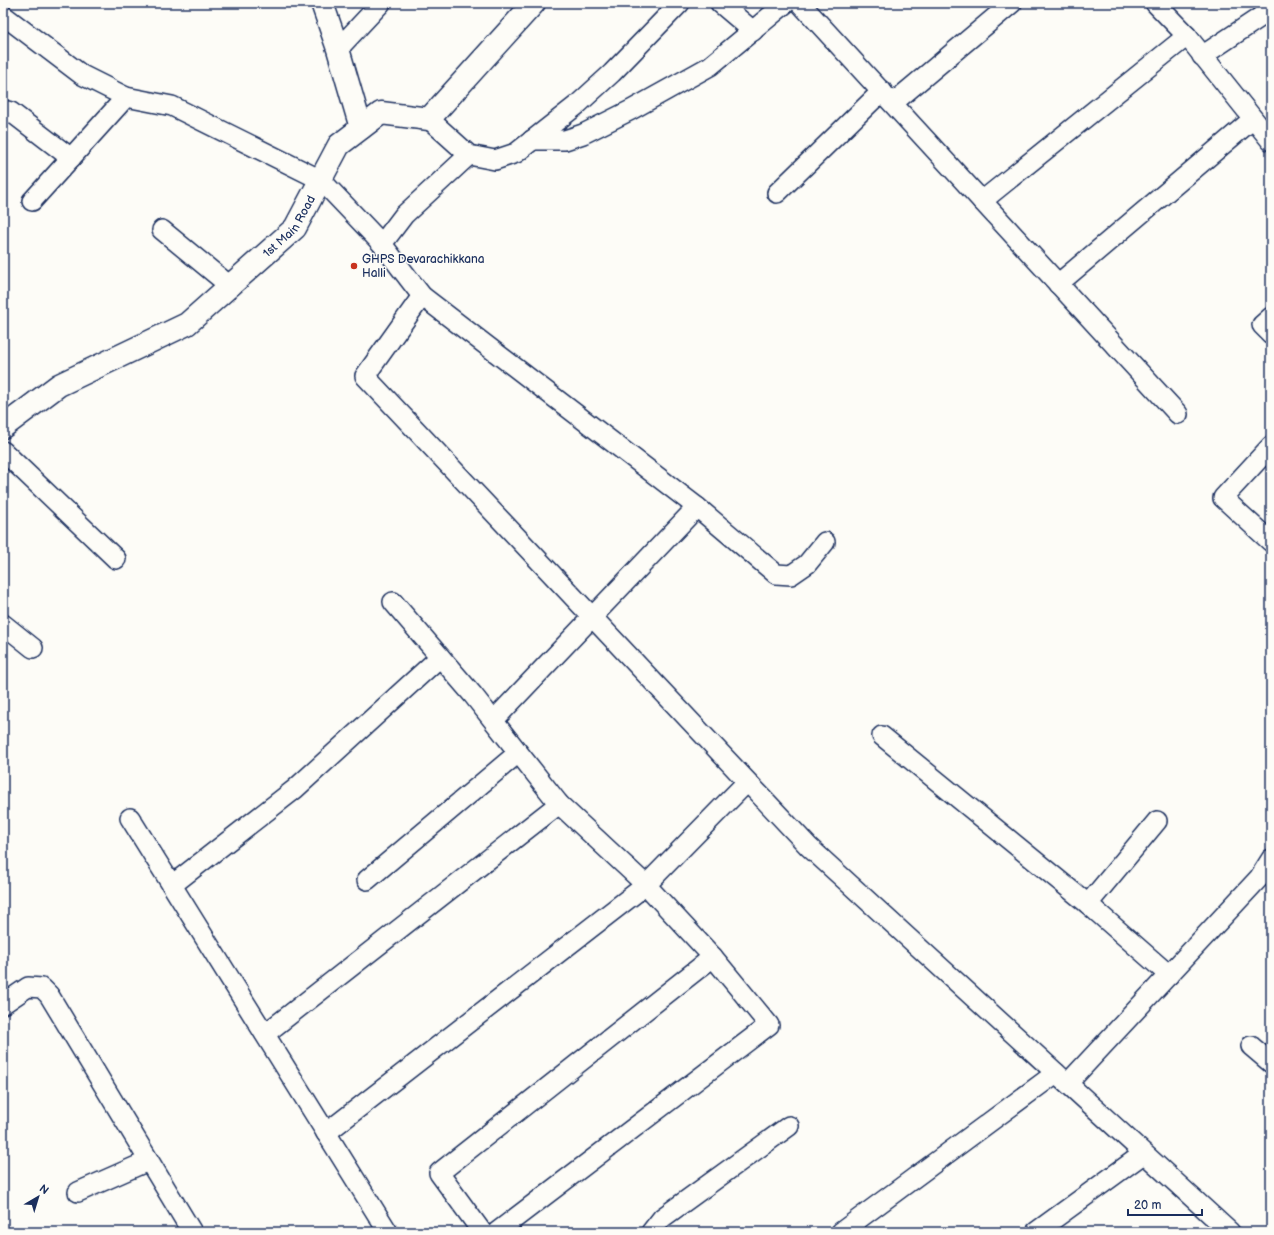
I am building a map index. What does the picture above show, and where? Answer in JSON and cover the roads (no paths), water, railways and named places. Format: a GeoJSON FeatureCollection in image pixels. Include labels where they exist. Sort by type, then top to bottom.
{"type":"FeatureCollection","features":[{"type":"Feature","properties":{"kind":"street"},"geometry":{"type":"LineString","coordinates":[[322,3],[338,49],[361,128]]}},
{"type":"Feature","properties":{"kind":"street"},"geometry":{"type":"LineString","coordinates":[[338,49],[381,3]]}},
{"type":"Feature","properties":{"kind":"street"},"geometry":{"type":"LineString","coordinates":[[534,3],[429,119],[469,155],[495,160],[516,152],[577,105],[612,74],[680,3]]}},
{"type":"Feature","properties":{"kind":"street"},"geometry":{"type":"LineString","coordinates":[[720,3],[753,31]]}},
{"type":"Feature","properties":{"kind":"street"},"geometry":{"type":"LineString","coordinates":[[532,140],[564,140],[597,127],[710,66],[786,3]]}},
{"type":"Feature","properties":{"kind":"street"},"geometry":{"type":"LineString","coordinates":[[800,3],[1178,414]]}},
{"type":"Feature","properties":{"kind":"street"},"geometry":{"type":"LineString","coordinates":[[777,194],[888,97],[1012,3]]}},
{"type":"Feature","properties":{"kind":"street"},"geometry":{"type":"LineString","coordinates":[[1155,3],[1187,36],[1271,141]]}},
{"type":"Feature","properties":{"kind":"street"},"geometry":{"type":"LineString","coordinates":[[1202,56],[1271,10]]}},
{"type":"Feature","properties":{"kind":"street"},"geometry":{"type":"LineString","coordinates":[[3,15],[82,75],[126,97],[172,106],[321,180],[382,244],[422,296],[697,507],[776,574],[791,575],[807,564],[825,542]]}},
{"type":"Feature","properties":{"kind":"street"},"geometry":{"type":"LineString","coordinates":[[982,201],[1187,36]]}},
{"type":"Feature","properties":{"kind":"street"},"geometry":{"type":"LineString","coordinates":[[32,201],[126,97]]}},
{"type":"Feature","properties":{"kind":"street"},"geometry":{"type":"LineString","coordinates":[[3,110],[11,112],[71,158]]}},
{"type":"Feature","properties":{"kind":"street","name":"1st Main Road"},"geometry":{"type":"LineString","coordinates":[[3,427],[59,385],[187,324],[295,228],[339,144],[381,113],[429,119]]}},
{"type":"Feature","properties":{"kind":"street"},"geometry":{"type":"LineString","coordinates":[[1058,284],[1253,119]]}},
{"type":"Feature","properties":{"kind":"street"},"geometry":{"type":"LineString","coordinates":[[382,244],[404,215],[469,155]]}},
{"type":"Feature","properties":{"kind":"street"},"geometry":{"type":"LineString","coordinates":[[162,230],[230,286]]}},
{"type":"Feature","properties":{"kind":"street"},"geometry":{"type":"LineString","coordinates":[[422,296],[365,376],[809,847],[1230,1232]]}},
{"type":"Feature","properties":{"kind":"street"},"geometry":{"type":"LineString","coordinates":[[1271,318],[1262,325],[1271,334]]}},
{"type":"Feature","properties":{"kind":"street"},"geometry":{"type":"LineString","coordinates":[[1271,446],[1223,498],[1271,542]]}},
{"type":"Feature","properties":{"kind":"street"},"geometry":{"type":"LineString","coordinates":[[3,451],[116,559]]}},
{"type":"Feature","properties":{"kind":"street"},"geometry":{"type":"LineString","coordinates":[[494,720],[591,616],[697,507]]}},
{"type":"Feature","properties":{"kind":"street"},"geometry":{"type":"LineString","coordinates":[[393,602],[494,720],[518,753],[559,804],[646,885],[713,958],[769,1025],[497,1232]]}},
{"type":"Feature","properties":{"kind":"street"},"geometry":{"type":"LineString","coordinates":[[3,624],[33,648]]}},
{"type":"Feature","properties":{"kind":"street"},"geometry":{"type":"LineString","coordinates":[[172,885],[295,789],[440,657]]}},
{"type":"Feature","properties":{"kind":"street"},"geometry":{"type":"LineString","coordinates":[[882,736],[1088,904],[1169,975]]}},
{"type":"Feature","properties":{"kind":"street"},"geometry":{"type":"LineString","coordinates":[[367,880],[518,753]]}},
{"type":"Feature","properties":{"kind":"street"},"geometry":{"type":"LineString","coordinates":[[326,1133],[646,885],[747,782]]}},
{"type":"Feature","properties":{"kind":"street"},"geometry":{"type":"LineString","coordinates":[[265,1034],[559,804]]}},
{"type":"Feature","properties":{"kind":"street"},"geometry":{"type":"LineString","coordinates":[[130,818],[388,1232]]}},
{"type":"Feature","properties":{"kind":"street"},"geometry":{"type":"LineString","coordinates":[[1088,904],[1157,821]]}},
{"type":"Feature","properties":{"kind":"street"},"geometry":{"type":"LineString","coordinates":[[841,1232],[1062,1078],[1169,975],[1258,878],[1271,859]]}},
{"type":"Feature","properties":{"kind":"street"},"geometry":{"type":"LineString","coordinates":[[482,1232],[439,1173],[713,958]]}},
{"type":"Feature","properties":{"kind":"street"},"geometry":{"type":"LineString","coordinates":[[3,1004],[28,987],[42,988],[49,995],[192,1232]]}},
{"type":"Feature","properties":{"kind":"street"},"geometry":{"type":"LineString","coordinates":[[1251,1046],[1271,1063]]}},
{"type":"Feature","properties":{"kind":"street"},"geometry":{"type":"LineString","coordinates":[[651,1232],[662,1218],[789,1126]]}},
{"type":"Feature","properties":{"kind":"street"},"geometry":{"type":"LineString","coordinates":[[1036,1232],[1143,1154]]}},
{"type":"Feature","properties":{"kind":"street"},"geometry":{"type":"LineString","coordinates":[[78,1192],[148,1161]]}},
{"type":"Feature","properties":{"kind":"place","name":"GHPS Devarachikkana Halli"},"geometry":{"type":"Point","coordinates":[354,266]}}]}
